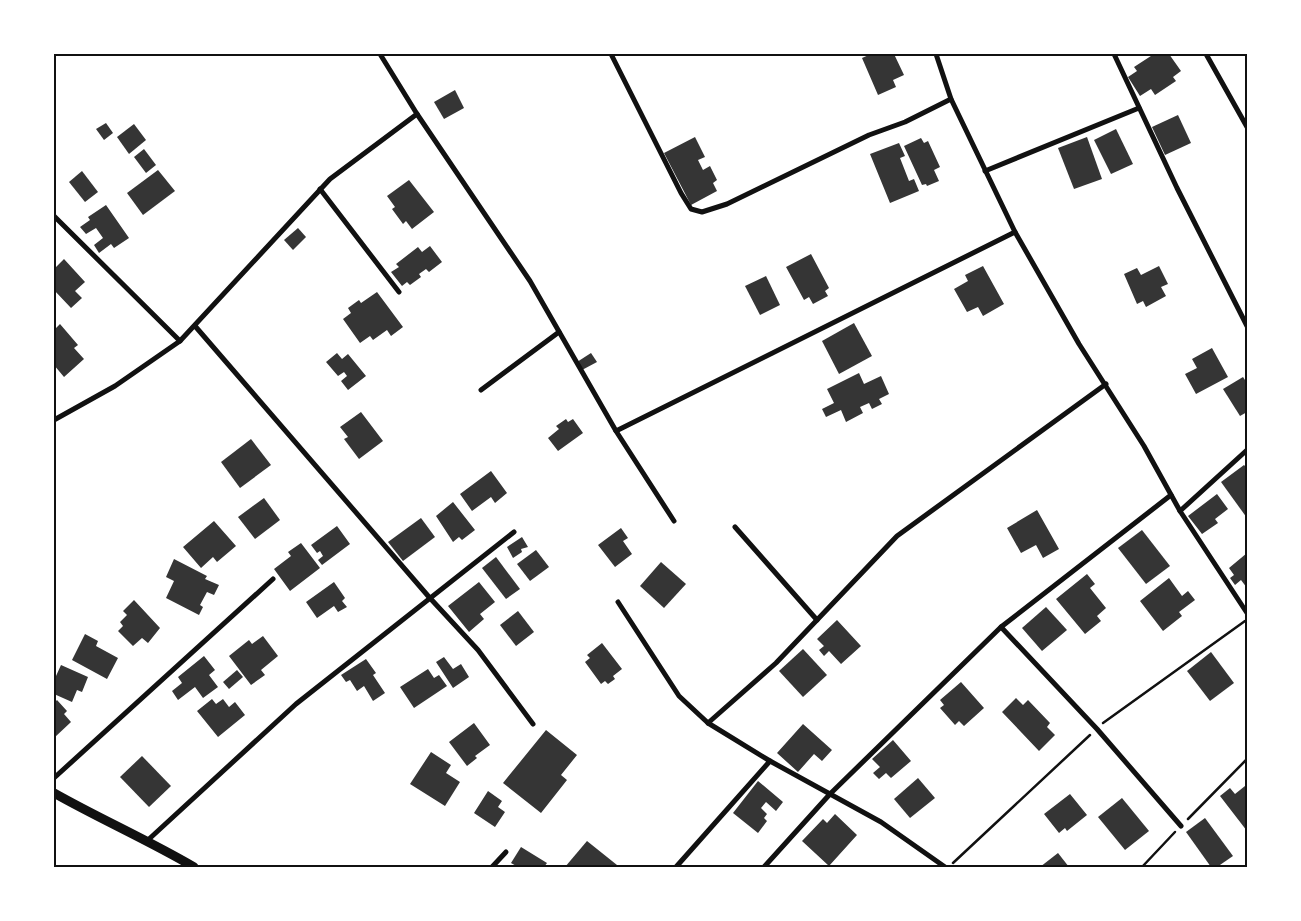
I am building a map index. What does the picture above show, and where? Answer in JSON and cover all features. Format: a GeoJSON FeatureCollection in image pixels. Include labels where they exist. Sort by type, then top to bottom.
{"type":"FeatureCollection","features":[{"type":"Feature","properties":{"kind":"street"},"geometry":{"type":"LineString","coordinates":[[380,54],[417,114],[530,281],[616,431],[674,520]]}},
{"type":"Feature","properties":{"kind":"street"},"geometry":{"type":"LineString","coordinates":[[612,54],[691,209],[702,212],[727,204],[869,135],[905,122],[951,99]]}},
{"type":"Feature","properties":{"kind":"street"},"geometry":{"type":"LineString","coordinates":[[936,54],[951,99],[1015,232],[1180,511],[1247,613]]}},
{"type":"Feature","properties":{"kind":"street"},"geometry":{"type":"LineString","coordinates":[[1114,54],[1177,188],[1247,326]]}},
{"type":"Feature","properties":{"kind":"street"},"geometry":{"type":"LineString","coordinates":[[1206,54],[1247,127]]}},
{"type":"Feature","properties":{"kind":"street"},"geometry":{"type":"LineString","coordinates":[[984,171],[1139,108]]}},
{"type":"Feature","properties":{"kind":"street"},"geometry":{"type":"LineString","coordinates":[[54,420],[115,386],[180,341],[330,179],[417,114]]}},
{"type":"Feature","properties":{"kind":"street"},"geometry":{"type":"LineString","coordinates":[[320,189],[400,292]]}},
{"type":"Feature","properties":{"kind":"street"},"geometry":{"type":"LineString","coordinates":[[54,216],[180,341]]}},
{"type":"Feature","properties":{"kind":"street"},"geometry":{"type":"LineString","coordinates":[[616,431],[1015,232]]}},
{"type":"Feature","properties":{"kind":"street"},"geometry":{"type":"LineString","coordinates":[[195,326],[429,597],[478,650],[533,724]]}},
{"type":"Feature","properties":{"kind":"street"},"geometry":{"type":"LineString","coordinates":[[480,390],[559,332]]}},
{"type":"Feature","properties":{"kind":"street"},"geometry":{"type":"LineString","coordinates":[[708,723],[776,663],[897,536],[1106,384]]}},
{"type":"Feature","properties":{"kind":"street"},"geometry":{"type":"LineString","coordinates":[[1180,511],[1247,450]]}},
{"type":"Feature","properties":{"kind":"street"},"geometry":{"type":"LineString","coordinates":[[764,867],[830,794],[1001,627],[1171,495]]}},
{"type":"Feature","properties":{"kind":"street"},"geometry":{"type":"LineString","coordinates":[[735,526],[817,620]]}},
{"type":"Feature","properties":{"kind":"street"},"geometry":{"type":"LineString","coordinates":[[148,840],[296,704],[429,597],[514,532]]}},
{"type":"Feature","properties":{"kind":"street"},"geometry":{"type":"LineString","coordinates":[[54,778],[273,579]]}},
{"type":"Feature","properties":{"kind":"street"},"geometry":{"type":"LineString","coordinates":[[618,602],[680,696],[708,723],[770,761],[881,822],[945,867]]}},
{"type":"Feature","properties":{"kind":"street"},"geometry":{"type":"LineString","coordinates":[[1001,627],[1097,729],[1181,826]]}},
{"type":"Feature","properties":{"kind":"street"},"geometry":{"type":"LineString","coordinates":[[676,867],[770,761]]}},
{"type":"Feature","properties":{"kind":"street"},"geometry":{"type":"LineString","coordinates":[[54,792],[99,818],[148,840],[194,867]]}},
{"type":"Feature","properties":{"kind":"street"},"geometry":{"type":"LineString","coordinates":[[492,867],[506,852]]}},
{"type":"Feature","properties":{"kind":"path"},"geometry":{"type":"LineString","coordinates":[[1142,867],[1247,760]]}},
{"type":"Feature","properties":{"kind":"building"},"geometry":{"type":"Polygon","coordinates":[[[871,54],[894,54],[904,75],[893,80],[896,87],[878,95],[862,58],[871,54]]]}},
{"type":"Feature","properties":{"kind":"building"},"geometry":{"type":"Polygon","coordinates":[[[1154,54],[1163,54],[1165,56],[1169,54],[1181,71],[1173,77],[1176,81],[1155,95],[1151,89],[1140,96],[1128,77],[1137,71],[1134,67],[1154,54]]]}},
{"type":"Feature","properties":{"kind":"building"},"geometry":{"type":"Polygon","coordinates":[[[455,90],[464,108],[444,119],[434,102],[455,90]]]}},
{"type":"Feature","properties":{"kind":"building"},"geometry":{"type":"Polygon","coordinates":[[[1178,115],[1191,143],[1165,155],[1152,127],[1178,115]]]}},
{"type":"Feature","properties":{"kind":"building"},"geometry":{"type":"Polygon","coordinates":[[[106,123],[113,133],[104,140],[96,129],[106,123]]]}},
{"type":"Feature","properties":{"kind":"building"},"geometry":{"type":"Polygon","coordinates":[[[134,124],[146,140],[129,154],[117,137],[134,124]]]}},
{"type":"Feature","properties":{"kind":"building"},"geometry":{"type":"Polygon","coordinates":[[[1116,129],[1133,164],[1111,174],[1094,140],[1116,129]]]}},
{"type":"Feature","properties":{"kind":"building"},"geometry":{"type":"Polygon","coordinates":[[[695,137],[705,157],[698,160],[703,170],[710,166],[717,180],[713,183],[717,191],[691,205],[664,153],[695,137]]]}},
{"type":"Feature","properties":{"kind":"building"},"geometry":{"type":"Polygon","coordinates":[[[1087,137],[1102,179],[1074,189],[1058,148],[1087,137]]]}},
{"type":"Feature","properties":{"kind":"building"},"geometry":{"type":"Polygon","coordinates":[[[921,138],[924,143],[928,141],[940,167],[934,170],[939,181],[927,186],[926,184],[922,185],[904,146],[921,138]]]}},
{"type":"Feature","properties":{"kind":"building"},"geometry":{"type":"Polygon","coordinates":[[[899,143],[905,156],[900,158],[909,181],[914,179],[919,191],[890,203],[870,154],[899,143]]]}},
{"type":"Feature","properties":{"kind":"building"},"geometry":{"type":"Polygon","coordinates":[[[144,149],[156,165],[146,173],[134,157],[144,149]]]}},
{"type":"Feature","properties":{"kind":"building"},"geometry":{"type":"Polygon","coordinates":[[[158,170],[175,191],[143,215],[127,193],[158,170]]]}},
{"type":"Feature","properties":{"kind":"building"},"geometry":{"type":"Polygon","coordinates":[[[82,171],[98,192],[85,202],[69,182],[82,171]]]}},
{"type":"Feature","properties":{"kind":"building"},"geometry":{"type":"Polygon","coordinates":[[[409,180],[434,212],[412,229],[406,221],[403,224],[392,209],[395,207],[387,196],[409,180]]]}},
{"type":"Feature","properties":{"kind":"building"},"geometry":{"type":"Polygon","coordinates":[[[106,205],[129,238],[114,248],[111,244],[99,253],[94,245],[103,238],[96,228],[86,234],[80,227],[90,220],[88,217],[106,205]]]}},
{"type":"Feature","properties":{"kind":"building"},"geometry":{"type":"Polygon","coordinates":[[[298,228],[306,237],[293,250],[284,240],[298,228]]]}},
{"type":"Feature","properties":{"kind":"building"},"geometry":{"type":"Polygon","coordinates":[[[430,246],[442,262],[429,272],[426,269],[419,274],[421,277],[410,285],[407,282],[402,286],[391,272],[399,267],[396,264],[418,247],[422,252],[430,246]]]}},
{"type":"Feature","properties":{"kind":"building"},"geometry":{"type":"Polygon","coordinates":[[[811,254],[829,288],[825,291],[828,296],[813,304],[809,297],[804,300],[786,267],[811,254]]]}},
{"type":"Feature","properties":{"kind":"building"},"geometry":{"type":"Polygon","coordinates":[[[64,259],[85,282],[75,291],[82,298],[71,308],[54,290],[54,269],[64,259]]]}},
{"type":"Feature","properties":{"kind":"building"},"geometry":{"type":"Polygon","coordinates":[[[983,266],[1004,304],[983,316],[978,307],[967,312],[954,289],[968,281],[965,275],[983,266]]]}},
{"type":"Feature","properties":{"kind":"building"},"geometry":{"type":"Polygon","coordinates":[[[1159,266],[1168,284],[1161,287],[1166,296],[1146,307],[1143,301],[1137,304],[1124,274],[1137,268],[1141,275],[1159,266]]]}},
{"type":"Feature","properties":{"kind":"building"},"geometry":{"type":"Polygon","coordinates":[[[766,276],[780,305],[760,315],[745,286],[766,276]]]}},
{"type":"Feature","properties":{"kind":"building"},"geometry":{"type":"Polygon","coordinates":[[[377,292],[403,327],[391,336],[387,330],[373,340],[370,336],[360,343],[343,319],[351,313],[348,308],[359,300],[361,303],[377,292]]]}},
{"type":"Feature","properties":{"kind":"building"},"geometry":{"type":"Polygon","coordinates":[[[854,323],[872,356],[839,374],[822,341],[854,323]]]}},
{"type":"Feature","properties":{"kind":"building"},"geometry":{"type":"Polygon","coordinates":[[[60,324],[78,345],[74,348],[84,359],[64,377],[54,365],[54,330],[60,324]]]}},
{"type":"Feature","properties":{"kind":"building"},"geometry":{"type":"Polygon","coordinates":[[[1212,348],[1228,377],[1196,394],[1185,374],[1197,368],[1192,359],[1212,348]]]}},
{"type":"Feature","properties":{"kind":"building"},"geometry":{"type":"Polygon","coordinates":[[[337,353],[342,359],[348,354],[366,376],[348,390],[341,381],[347,376],[344,372],[338,376],[326,362],[337,353]]]}},
{"type":"Feature","properties":{"kind":"building"},"geometry":{"type":"Polygon","coordinates":[[[591,353],[597,362],[582,370],[577,362],[591,353]]]}},
{"type":"Feature","properties":{"kind":"building"},"geometry":{"type":"Polygon","coordinates":[[[859,373],[864,384],[881,376],[889,394],[879,399],[882,404],[872,409],[869,403],[860,407],[863,413],[846,422],[841,410],[826,417],[822,409],[834,403],[827,389],[859,373]]]}},
{"type":"Feature","properties":{"kind":"building"},"geometry":{"type":"Polygon","coordinates":[[[1243,377],[1247,383],[1247,412],[1240,416],[1223,389],[1243,377]]]}},
{"type":"Feature","properties":{"kind":"building"},"geometry":{"type":"Polygon","coordinates":[[[361,412],[383,441],[359,459],[344,439],[348,437],[340,427],[361,412]]]}},
{"type":"Feature","properties":{"kind":"building"},"geometry":{"type":"Polygon","coordinates":[[[566,419],[568,422],[573,419],[583,433],[558,451],[548,438],[559,429],[556,426],[566,419]]]}},
{"type":"Feature","properties":{"kind":"building"},"geometry":{"type":"Polygon","coordinates":[[[251,439],[271,465],[240,488],[221,462],[251,439]]]}},
{"type":"Feature","properties":{"kind":"building"},"geometry":{"type":"Polygon","coordinates":[[[1244,465],[1247,468],[1247,518],[1221,482],[1244,465]]]}},
{"type":"Feature","properties":{"kind":"building"},"geometry":{"type":"Polygon","coordinates":[[[491,471],[507,493],[495,503],[491,497],[472,511],[460,494],[491,471]]]}},
{"type":"Feature","properties":{"kind":"building"},"geometry":{"type":"Polygon","coordinates":[[[1217,494],[1228,509],[1215,519],[1218,523],[1202,534],[1188,516],[1217,494]]]}},
{"type":"Feature","properties":{"kind":"building"},"geometry":{"type":"Polygon","coordinates":[[[264,498],[280,520],[255,539],[238,517],[264,498]]]}},
{"type":"Feature","properties":{"kind":"building"},"geometry":{"type":"Polygon","coordinates":[[[453,502],[475,530],[462,540],[459,537],[453,542],[436,516],[453,502]]]}},
{"type":"Feature","properties":{"kind":"building"},"geometry":{"type":"Polygon","coordinates":[[[1037,510],[1059,549],[1043,558],[1036,545],[1021,553],[1007,528],[1037,510]]]}},
{"type":"Feature","properties":{"kind":"building"},"geometry":{"type":"Polygon","coordinates":[[[421,518],[435,537],[403,561],[388,542],[421,518]]]}},
{"type":"Feature","properties":{"kind":"building"},"geometry":{"type":"Polygon","coordinates":[[[214,521],[236,546],[217,562],[213,557],[201,568],[183,547],[214,521]]]}},
{"type":"Feature","properties":{"kind":"building"},"geometry":{"type":"Polygon","coordinates":[[[337,526],[350,544],[322,565],[318,560],[323,556],[320,551],[317,553],[311,545],[337,526]]]}},
{"type":"Feature","properties":{"kind":"building"},"geometry":{"type":"Polygon","coordinates":[[[621,528],[628,538],[623,541],[632,554],[615,567],[598,545],[621,528]]]}},
{"type":"Feature","properties":{"kind":"building"},"geometry":{"type":"Polygon","coordinates":[[[1142,530],[1170,566],[1146,584],[1118,548],[1142,530]]]}},
{"type":"Feature","properties":{"kind":"building"},"geometry":{"type":"Polygon","coordinates":[[[522,537],[528,547],[521,549],[522,552],[513,558],[507,547],[522,537]]]}},
{"type":"Feature","properties":{"kind":"building"},"geometry":{"type":"Polygon","coordinates":[[[301,543],[320,568],[290,591],[274,569],[291,556],[288,552],[301,543]]]}},
{"type":"Feature","properties":{"kind":"building"},"geometry":{"type":"Polygon","coordinates":[[[536,550],[549,567],[530,581],[517,564],[536,550]]]}},
{"type":"Feature","properties":{"kind":"building"},"geometry":{"type":"Polygon","coordinates":[[[1247,553],[1247,588],[1241,580],[1235,585],[1230,578],[1234,575],[1229,568],[1247,553]]]}},
{"type":"Feature","properties":{"kind":"building"},"geometry":{"type":"Polygon","coordinates":[[[496,557],[520,589],[506,599],[482,568],[496,557]]]}},
{"type":"Feature","properties":{"kind":"building"},"geometry":{"type":"Polygon","coordinates":[[[174,559],[207,576],[205,579],[219,585],[214,595],[207,592],[200,605],[203,607],[199,615],[166,598],[174,581],[166,577],[174,559]]]}},
{"type":"Feature","properties":{"kind":"building"},"geometry":{"type":"Polygon","coordinates":[[[661,562],[686,584],[664,608],[640,586],[661,562]]]}},
{"type":"Feature","properties":{"kind":"building"},"geometry":{"type":"Polygon","coordinates":[[[1087,574],[1095,584],[1090,588],[1106,608],[1097,616],[1101,621],[1085,634],[1056,599],[1087,574]]]}},
{"type":"Feature","properties":{"kind":"building"},"geometry":{"type":"Polygon","coordinates":[[[1169,578],[1182,596],[1188,591],[1195,600],[1179,612],[1182,616],[1163,631],[1140,601],[1169,578]]]}},
{"type":"Feature","properties":{"kind":"building"},"geometry":{"type":"Polygon","coordinates":[[[334,582],[345,598],[342,601],[347,607],[338,612],[334,606],[317,618],[306,602],[334,582]]]}},
{"type":"Feature","properties":{"kind":"building"},"geometry":{"type":"Polygon","coordinates":[[[479,582],[495,602],[480,614],[484,619],[469,632],[448,606],[479,582]]]}},
{"type":"Feature","properties":{"kind":"building"},"geometry":{"type":"Polygon","coordinates":[[[134,600],[160,628],[148,643],[142,638],[133,646],[118,631],[123,626],[120,622],[127,615],[123,611],[134,600]]]}},
{"type":"Feature","properties":{"kind":"building"},"geometry":{"type":"Polygon","coordinates":[[[1046,607],[1067,630],[1042,651],[1022,628],[1046,607]]]}},
{"type":"Feature","properties":{"kind":"building"},"geometry":{"type":"Polygon","coordinates":[[[518,611],[534,632],[516,646],[500,625],[518,611]]]}},
{"type":"Feature","properties":{"kind":"building"},"geometry":{"type":"Polygon","coordinates":[[[837,620],[861,646],[841,664],[829,651],[824,656],[819,650],[824,646],[817,639],[837,620]]]}},
{"type":"Feature","properties":{"kind":"building"},"geometry":{"type":"Polygon","coordinates":[[[85,634],[98,641],[96,646],[118,658],[107,679],[72,660],[85,634]]]}},
{"type":"Feature","properties":{"kind":"building"},"geometry":{"type":"Polygon","coordinates":[[[263,636],[278,656],[261,670],[265,675],[251,685],[229,656],[249,640],[252,644],[263,636]]]}},
{"type":"Feature","properties":{"kind":"building"},"geometry":{"type":"Polygon","coordinates":[[[602,643],[622,669],[613,676],[615,679],[608,684],[605,681],[601,684],[585,662],[590,658],[587,655],[602,643]]]}},
{"type":"Feature","properties":{"kind":"building"},"geometry":{"type":"Polygon","coordinates":[[[803,649],[827,675],[803,697],[779,671],[803,649]]]}},
{"type":"Feature","properties":{"kind":"building"},"geometry":{"type":"Polygon","coordinates":[[[1211,652],[1234,683],[1210,701],[1187,671],[1211,652]]]}},
{"type":"Feature","properties":{"kind":"building"},"geometry":{"type":"Polygon","coordinates":[[[204,656],[215,670],[209,675],[218,687],[203,698],[195,687],[178,700],[172,691],[182,683],[178,677],[204,656]]]}},
{"type":"Feature","properties":{"kind":"building"},"geometry":{"type":"Polygon","coordinates":[[[444,657],[453,669],[461,664],[469,677],[453,688],[436,662],[444,657]]]}},
{"type":"Feature","properties":{"kind":"building"},"geometry":{"type":"Polygon","coordinates":[[[366,659],[376,673],[373,675],[385,693],[373,701],[364,686],[357,691],[350,680],[346,682],[341,675],[366,659]]]}},
{"type":"Feature","properties":{"kind":"building"},"geometry":{"type":"Polygon","coordinates":[[[61,665],[88,677],[82,692],[77,690],[72,702],[54,694],[54,675],[56,676],[61,665]]]}},
{"type":"Feature","properties":{"kind":"building"},"geometry":{"type":"Polygon","coordinates":[[[428,669],[434,678],[439,675],[447,686],[414,708],[400,687],[428,669]]]}},
{"type":"Feature","properties":{"kind":"building"},"geometry":{"type":"Polygon","coordinates":[[[237,670],[243,677],[229,689],[223,682],[237,670]]]}},
{"type":"Feature","properties":{"kind":"building"},"geometry":{"type":"Polygon","coordinates":[[[961,682],[984,708],[964,726],[959,721],[955,725],[940,708],[944,705],[940,700],[961,682]]]}},
{"type":"Feature","properties":{"kind":"building"},"geometry":{"type":"Polygon","coordinates":[[[1016,698],[1023,705],[1028,700],[1050,723],[1047,727],[1055,735],[1039,751],[1002,712],[1016,698]]]}},
{"type":"Feature","properties":{"kind":"building"},"geometry":{"type":"Polygon","coordinates":[[[212,699],[216,704],[223,699],[229,707],[235,702],[245,715],[218,737],[197,711],[212,699]]]}},
{"type":"Feature","properties":{"kind":"building"},"geometry":{"type":"Polygon","coordinates":[[[57,700],[67,711],[64,714],[71,722],[54,738],[54,703],[57,700]]]}},
{"type":"Feature","properties":{"kind":"building"},"geometry":{"type":"Polygon","coordinates":[[[474,723],[490,745],[475,756],[477,758],[467,766],[449,742],[474,723]]]}},
{"type":"Feature","properties":{"kind":"building"},"geometry":{"type":"Polygon","coordinates":[[[803,724],[832,750],[822,761],[814,754],[798,772],[777,753],[803,724]]]}},
{"type":"Feature","properties":{"kind":"building"},"geometry":{"type":"Polygon","coordinates":[[[546,730],[577,755],[561,775],[567,780],[541,813],[503,783],[546,730]]]}},
{"type":"Feature","properties":{"kind":"building"},"geometry":{"type":"Polygon","coordinates":[[[893,740],[911,761],[891,778],[886,773],[879,779],[873,773],[880,767],[872,759],[893,740]]]}},
{"type":"Feature","properties":{"kind":"building"},"geometry":{"type":"Polygon","coordinates":[[[431,752],[451,765],[446,773],[460,782],[445,806],[410,784],[431,752]]]}},
{"type":"Feature","properties":{"kind":"building"},"geometry":{"type":"Polygon","coordinates":[[[142,756],[171,786],[149,807],[120,777],[142,756]]]}},
{"type":"Feature","properties":{"kind":"building"},"geometry":{"type":"Polygon","coordinates":[[[918,778],[935,798],[910,818],[894,799],[918,778]]]}},
{"type":"Feature","properties":{"kind":"building"},"geometry":{"type":"Polygon","coordinates":[[[758,781],[783,802],[776,811],[766,802],[761,808],[767,814],[764,818],[767,821],[758,833],[733,813],[758,781]]]}},
{"type":"Feature","properties":{"kind":"building"},"geometry":{"type":"Polygon","coordinates":[[[1245,786],[1247,788],[1247,831],[1220,796],[1230,788],[1235,794],[1245,786]]]}},
{"type":"Feature","properties":{"kind":"building"},"geometry":{"type":"Polygon","coordinates":[[[488,791],[502,801],[498,807],[505,812],[495,827],[474,813],[488,791]]]}},
{"type":"Feature","properties":{"kind":"building"},"geometry":{"type":"Polygon","coordinates":[[[1070,794],[1087,815],[1067,831],[1065,828],[1059,833],[1044,814],[1070,794]]]}},
{"type":"Feature","properties":{"kind":"building"},"geometry":{"type":"Polygon","coordinates":[[[1122,798],[1149,831],[1125,850],[1098,817],[1122,798]]]}},
{"type":"Feature","properties":{"kind":"building"},"geometry":{"type":"Polygon","coordinates":[[[835,814],[857,835],[829,866],[802,841],[823,819],[827,823],[835,814]]]}},
{"type":"Feature","properties":{"kind":"building"},"geometry":{"type":"Polygon","coordinates":[[[1205,818],[1233,856],[1217,867],[1211,867],[1186,832],[1205,818]]]}},
{"type":"Feature","properties":{"kind":"building"},"geometry":{"type":"Polygon","coordinates":[[[587,841],[617,865],[615,867],[565,867],[587,841]]]}},
{"type":"Feature","properties":{"kind":"building"},"geometry":{"type":"Polygon","coordinates":[[[521,847],[547,863],[544,867],[518,867],[511,863],[521,847]]]}},
{"type":"Feature","properties":{"kind":"building"},"geometry":{"type":"Polygon","coordinates":[[[1058,853],[1069,867],[1040,867],[1058,853]]]}}]}
